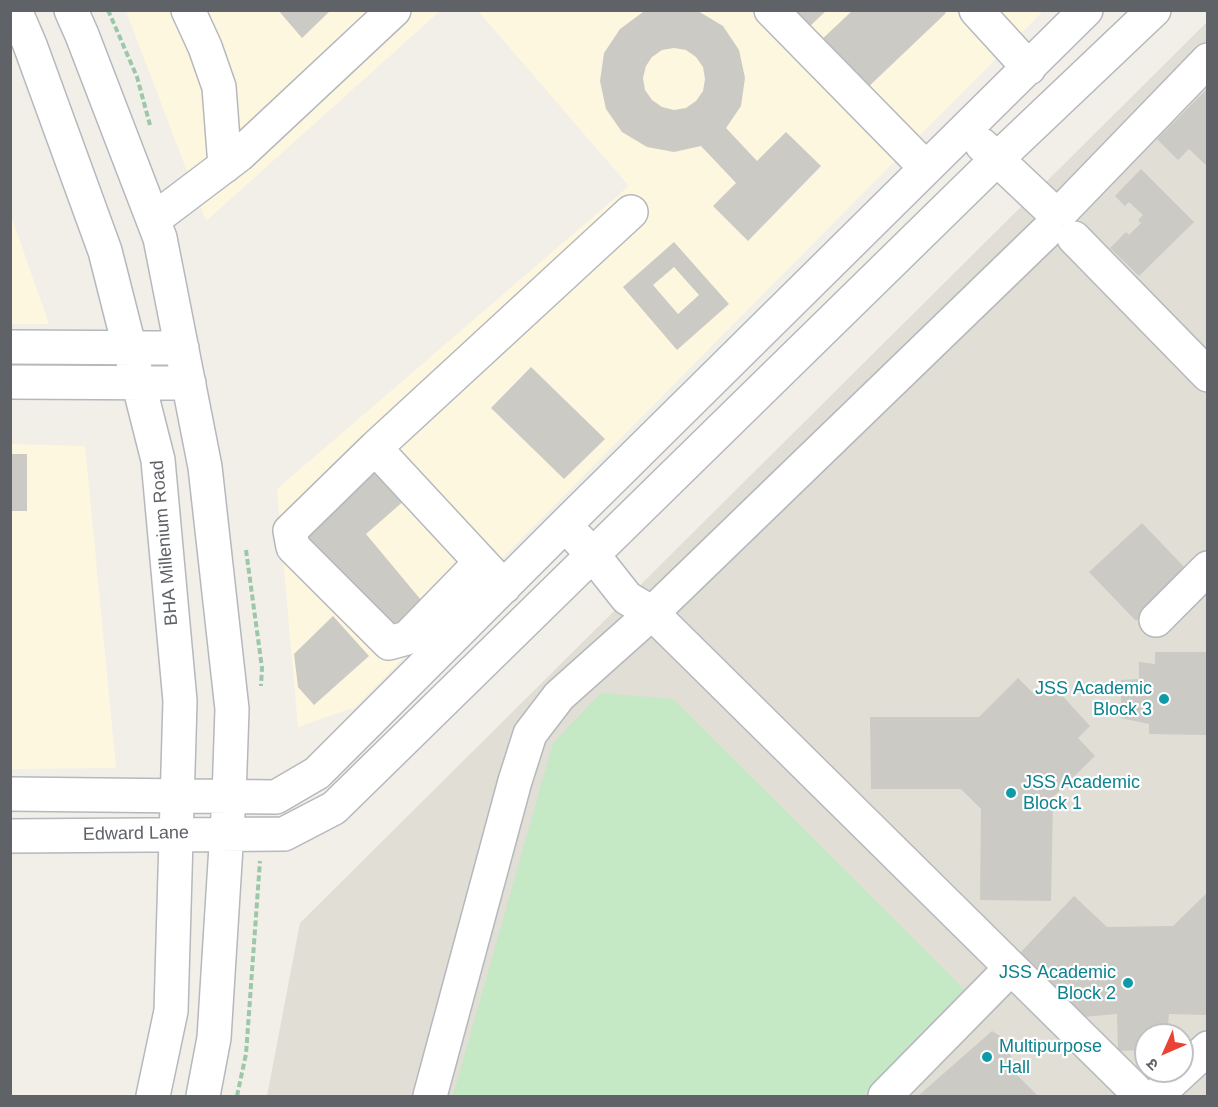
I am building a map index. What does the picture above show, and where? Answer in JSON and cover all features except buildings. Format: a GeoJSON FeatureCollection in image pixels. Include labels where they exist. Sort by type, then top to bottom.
{"type":"FeatureCollection","features":[{"type":"Feature","properties":{"kind":"street","name":"BHA Millenium Road"},"geometry":{"type":"LineString","coordinates":[[15,10],[30,45],[105,251],[158,460],[180,701],[171,1011],[153,1096]]}},
{"type":"Feature","properties":{"kind":"street"},"geometry":{"type":"LineString","coordinates":[[71,10],[160,238],[205,467],[244,797],[225,834],[214,1038],[203,1096]]}},
{"type":"Feature","properties":{"kind":"street"},"geometry":{"type":"LineString","coordinates":[[188,10],[205,46],[219,87],[225,166]]}},
{"type":"Feature","properties":{"kind":"street"},"geometry":{"type":"LineString","coordinates":[[153,220],[225,166],[394,10]]}},
{"type":"Feature","properties":{"kind":"street"},"geometry":{"type":"LineString","coordinates":[[771,10],[926,168]]}},
{"type":"Feature","properties":{"kind":"street"},"geometry":{"type":"LineString","coordinates":[[976,10],[1029,68]]}},
{"type":"Feature","properties":{"kind":"street","name":"Edward Lane"},"geometry":{"type":"LineString","coordinates":[[10,794],[276,797],[318,773],[564,526],[1086,10]]}},
{"type":"Feature","properties":{"kind":"street","name":"Edward Lane"},"geometry":{"type":"LineString","coordinates":[[10,836],[284,834],[334,808],[996,160],[1154,10]]}},
{"type":"Feature","properties":{"kind":"street"},"geometry":{"type":"LineString","coordinates":[[429,1096],[515,781],[530,734],[559,696],[652,613],[1060,222],[1208,60]]}},
{"type":"Feature","properties":{"kind":"street"},"geometry":{"type":"LineString","coordinates":[[967,128],[1208,375]]}},
{"type":"Feature","properties":{"kind":"street"},"geometry":{"type":"LineString","coordinates":[[481,562],[407,638],[389,643],[293,547],[290,531],[375,448],[631,212]]}},
{"type":"Feature","properties":{"kind":"street"},"geometry":{"type":"LineString","coordinates":[[10,347],[182,348]]}},
{"type":"Feature","properties":{"kind":"street"},"geometry":{"type":"LineString","coordinates":[[10,382],[189,383]]}},
{"type":"Feature","properties":{"kind":"street"},"geometry":{"type":"LineString","coordinates":[[375,448],[504,587]]}},
{"type":"Feature","properties":{"kind":"street"},"geometry":{"type":"LineString","coordinates":[[564,526],[593,555],[627,598],[652,613],[1141,1096]]}},
{"type":"Feature","properties":{"kind":"street"},"geometry":{"type":"LineString","coordinates":[[1156,620],[1208,568]]}},
{"type":"Feature","properties":{"kind":"street"},"geometry":{"type":"LineString","coordinates":[[885,1096],[1011,968]]}},
{"type":"Feature","properties":{"kind":"street"},"geometry":{"type":"LineString","coordinates":[[1156,1096],[1208,1048]]}},
{"type":"Feature","properties":{"kind":"path"},"geometry":{"type":"LineString","coordinates":[[237,1096],[246,1054],[262,834]]}},
{"type":"Feature","properties":{"kind":"shaded area"},"geometry":{"type":"Polygon","coordinates":[[[126,11],[440,11],[206,221],[126,11]]]}},
{"type":"Feature","properties":{"kind":"shaded area"},"geometry":{"type":"Polygon","coordinates":[[[478,11],[1043,11],[355,707],[298,727],[277,489],[629,186],[478,11]]]}},
{"type":"Feature","properties":{"kind":"shaded area"},"geometry":{"type":"Polygon","coordinates":[[[1207,22],[1207,1096],[267,1096],[300,923],[1207,22]]]}},
{"type":"Feature","properties":{"kind":"shaded area"},"geometry":{"type":"Polygon","coordinates":[[[11,216],[49,324],[11,324],[11,216]]]}},
{"type":"Feature","properties":{"kind":"shaded area"},"geometry":{"type":"Polygon","coordinates":[[[11,444],[85,446],[116,768],[11,769],[11,444]]]}},
{"type":"Feature","properties":{"kind":"green space"},"geometry":{"type":"Polygon","coordinates":[[[601,693],[673,699],[965,990],[862,1096],[453,1096],[553,743],[601,693]]]}},
{"type":"Feature","properties":{"kind":"place","name":"JSS Academic Block 3"},"geometry":{"type":"Point","coordinates":[1164,699]}},
{"type":"Feature","properties":{"kind":"place","name":"JSS Academic Block 1"},"geometry":{"type":"Point","coordinates":[1011,793]}},
{"type":"Feature","properties":{"kind":"place","name":"JSS Academic Block 2"},"geometry":{"type":"Point","coordinates":[1128,983]}},
{"type":"Feature","properties":{"kind":"place","name":"Multipurpose Hall"},"geometry":{"type":"Point","coordinates":[987,1057]}}]}
